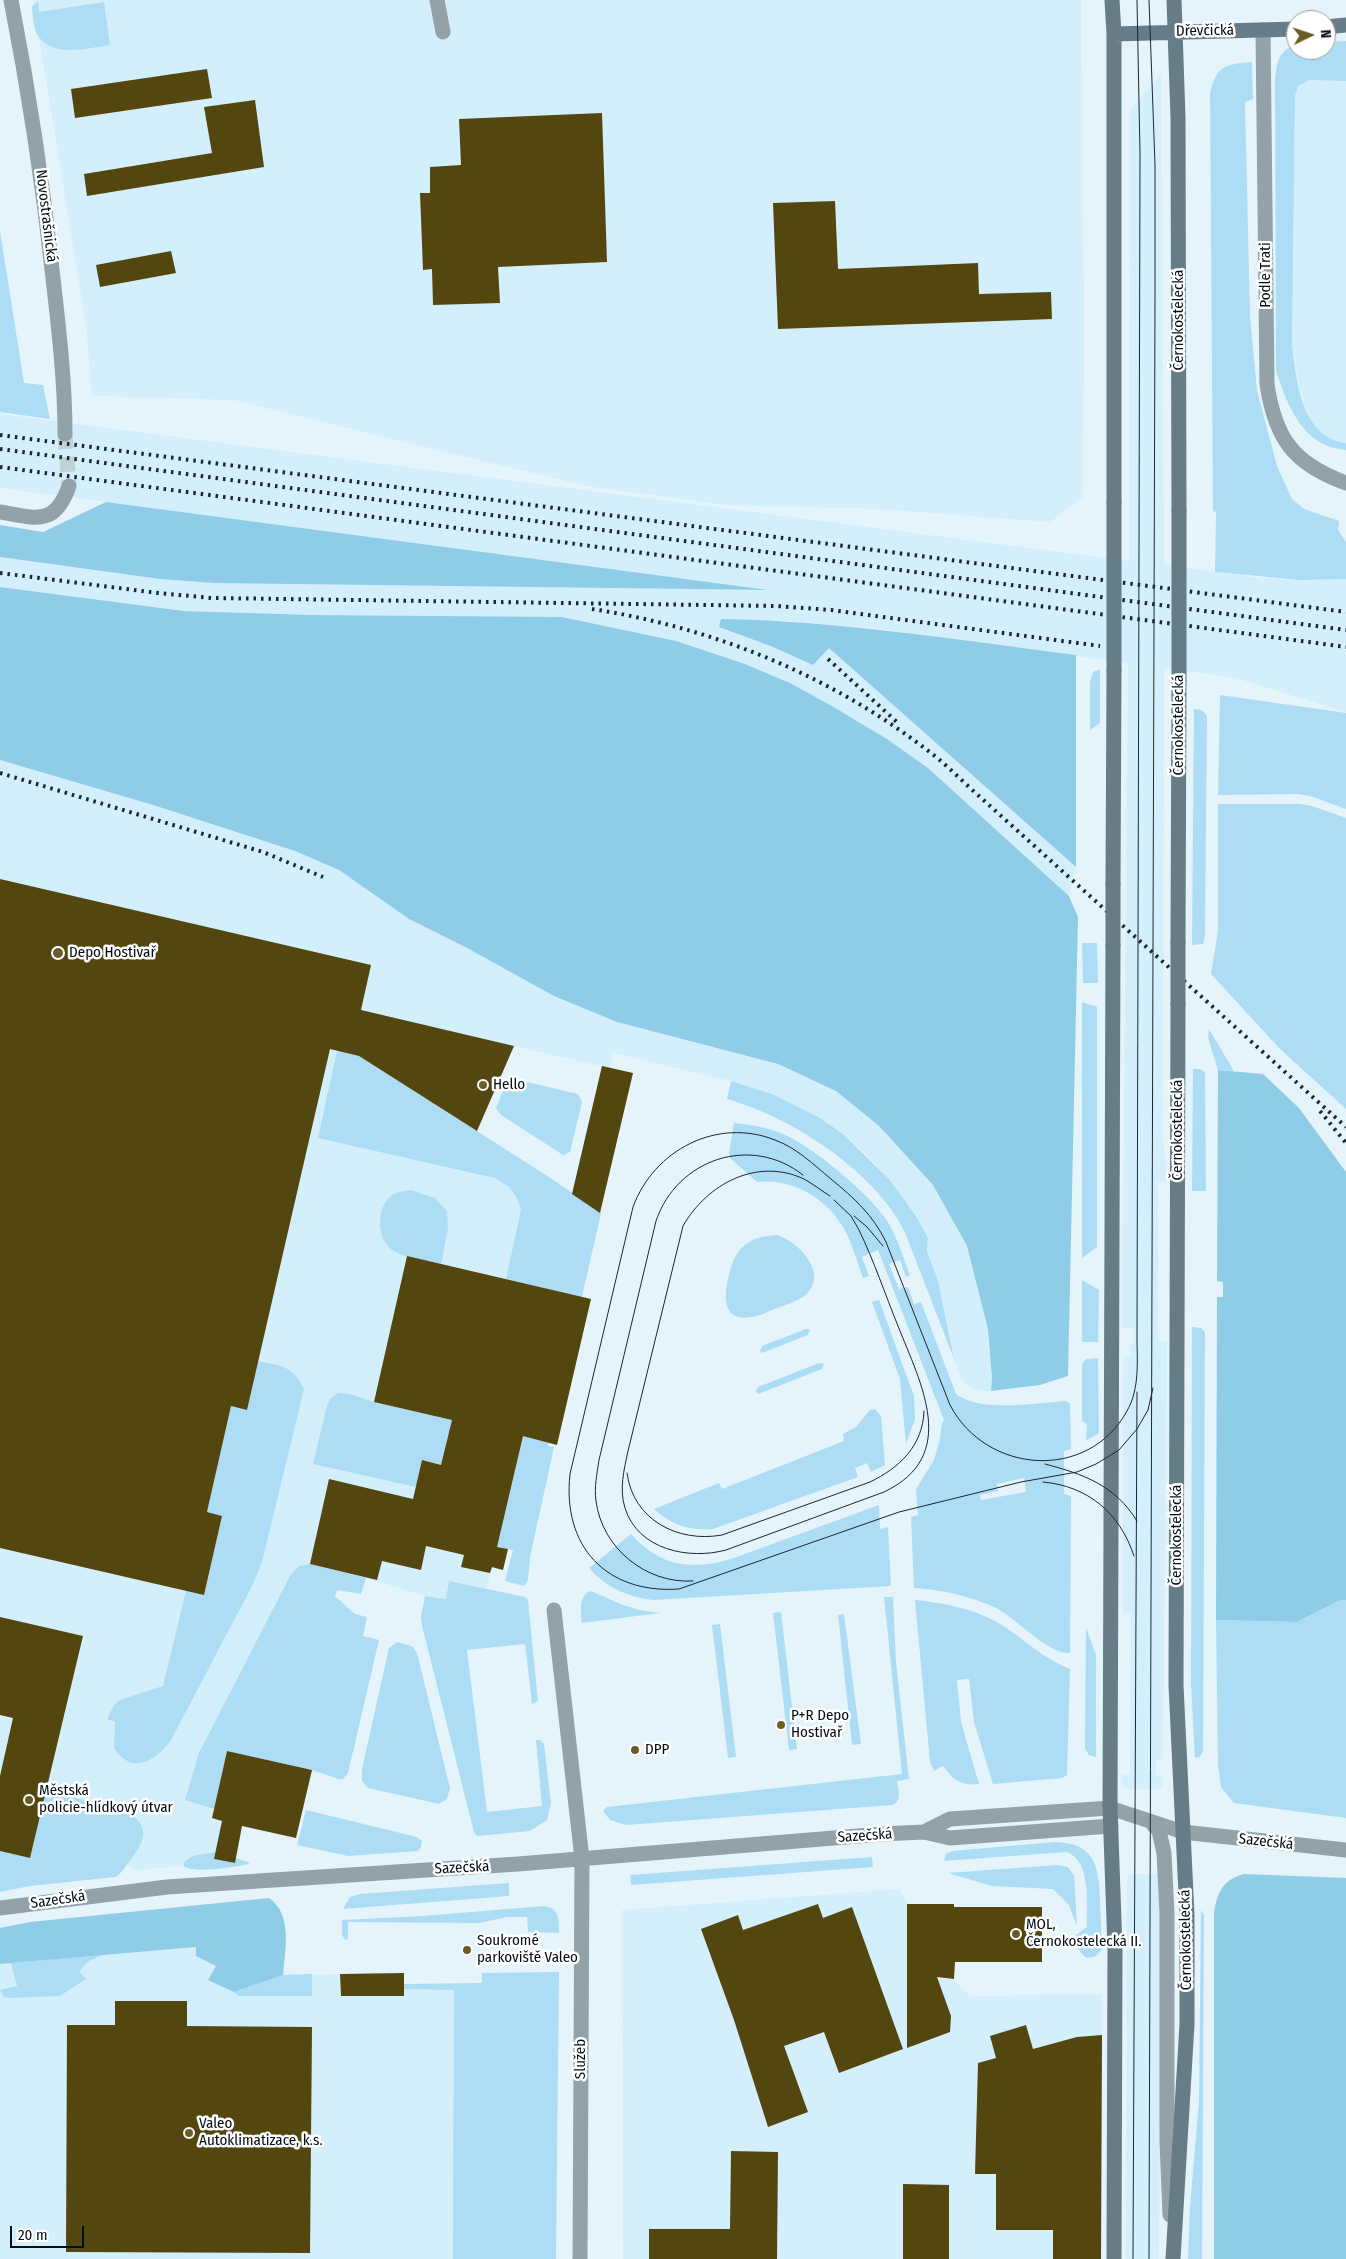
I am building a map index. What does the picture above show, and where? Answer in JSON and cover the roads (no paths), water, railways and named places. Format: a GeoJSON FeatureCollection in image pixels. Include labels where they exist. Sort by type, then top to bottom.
{"type":"FeatureCollection","features":[{"type":"Feature","properties":{"kind":"main road"},"geometry":{"type":"LineString","coordinates":[[1112,0],[1114,34],[1114,945],[1110,1808],[1115,1959],[1114,2259]]}},
{"type":"Feature","properties":{"kind":"main road","name":"Černokostelecká"},"geometry":{"type":"LineString","coordinates":[[1173,2259],[1187,2024],[1187,1915],[1176,1685],[1179,511],[1178,118],[1174,0]]}},
{"type":"Feature","properties":{"kind":"main road","name":"Dřevčická"},"geometry":{"type":"LineString","coordinates":[[1114,34],[1286,29]]}},
{"type":"Feature","properties":{"kind":"street","name":"Novostrašnická"},"geometry":{"type":"LineString","coordinates":[[11,0],[26,79],[46,214],[65,381],[65,434]]}},
{"type":"Feature","properties":{"kind":"street"},"geometry":{"type":"LineString","coordinates":[[437,0],[443,32]]}},
{"type":"Feature","properties":{"kind":"street","name":"Podle Trati"},"geometry":{"type":"LineString","coordinates":[[1263,30],[1267,384],[1270,401],[1273,417],[1291,451],[1309,466],[1346,483]]}},
{"type":"Feature","properties":{"kind":"street"},"geometry":{"type":"LineString","coordinates":[[0,512],[33,518],[46,517],[63,504],[70,486]]}},
{"type":"Feature","properties":{"kind":"street","name":"Služeb"},"geometry":{"type":"LineString","coordinates":[[554,1610],[582,1859],[580,2259]]}},
{"type":"Feature","properties":{"kind":"street","name":"Sazečská"},"geometry":{"type":"LineString","coordinates":[[924,1832],[950,1819],[1110,1808],[1183,1832],[1346,1850]]}},
{"type":"Feature","properties":{"kind":"street"},"geometry":{"type":"LineString","coordinates":[[1143,1819],[1159,1832],[1164,1853],[1167,1914],[1167,2142],[1173,2259]]}},
{"type":"Feature","properties":{"kind":"street","name":"Sazečská"},"geometry":{"type":"LineString","coordinates":[[0,1908],[167,1887],[582,1859],[924,1832],[950,1838],[1111,1826],[1143,1819]]}},
{"type":"Feature","properties":{"kind":"tunnel"},"geometry":{"type":"LineString","coordinates":[[65,434],[69,486]]}},
{"type":"Feature","properties":{"kind":"tram line"},"geometry":{"type":"LineString","coordinates":[[1137,0],[1140,154],[1137,1365],[1136,1384],[1131,1402],[1127,1411],[1110,1434],[1088,1450],[1063,1458],[1037,1460],[1012,1456],[987,1445],[966,1428],[950,1405],[886,1242],[875,1223],[862,1207],[812,1163],[783,1143],[753,1134],[731,1133],[710,1136],[690,1144],[672,1155],[656,1169],[643,1187],[633,1207],[570,1474],[569,1500],[573,1523],[582,1543],[594,1560],[610,1574],[630,1583],[653,1588],[679,1589],[899,1512],[1021,1482],[1077,1472],[1096,1464],[1119,1450],[1137,1429],[1148,1410],[1153,1388]]}},
{"type":"Feature","properties":{"kind":"tram line"},"geometry":{"type":"LineString","coordinates":[[1149,0],[1155,165],[1155,295],[1149,2259]]}},
{"type":"Feature","properties":{"kind":"tram line"},"geometry":{"type":"LineString","coordinates":[[693,1581],[659,1576],[629,1560],[607,1534],[600,1518],[596,1501],[599,1460],[656,1221],[666,1200],[681,1182],[698,1168],[718,1159],[739,1155],[761,1156],[783,1163],[803,1175]]}},
{"type":"Feature","properties":{"kind":"tram line"},"geometry":{"type":"LineString","coordinates":[[830,1196],[804,1179],[786,1173],[769,1171],[751,1173],[735,1178],[719,1187],[705,1198],[683,1226],[628,1451],[623,1480],[622,1494],[625,1508],[641,1534],[653,1542],[666,1548],[696,1554],[726,1550],[884,1492],[907,1477],[921,1459],[928,1439],[928,1417],[924,1395],[916,1371],[859,1230],[851,1216],[834,1200]]}},
{"type":"Feature","properties":{"kind":"tram line"},"geometry":{"type":"LineString","coordinates":[[854,1216],[867,1227],[883,1246]]}},
{"type":"Feature","properties":{"kind":"tram line"},"geometry":{"type":"LineString","coordinates":[[1133,2259],[1137,1392]]}},
{"type":"Feature","properties":{"kind":"tram line"},"geometry":{"type":"LineString","coordinates":[[627,1473],[631,1489],[638,1504],[660,1525],[689,1535],[706,1537],[722,1535],[870,1482],[891,1470],[900,1463],[914,1445],[923,1424],[924,1411]]}},
{"type":"Feature","properties":{"kind":"tram line"},"geometry":{"type":"LineString","coordinates":[[1045,1464],[1072,1472],[1097,1483],[1119,1498],[1137,1521]]}},
{"type":"Feature","properties":{"kind":"tram line"},"geometry":{"type":"LineString","coordinates":[[1043,1482],[1074,1489],[1100,1504],[1120,1527],[1134,1556]]}},
{"type":"Feature","properties":{"kind":"railway"},"geometry":{"type":"LineString","coordinates":[[0,435],[1346,612]]}},
{"type":"Feature","properties":{"kind":"railway"},"geometry":{"type":"LineString","coordinates":[[0,449],[1346,630]]}},
{"type":"Feature","properties":{"kind":"railway"},"geometry":{"type":"LineString","coordinates":[[0,467],[1346,647]]}},
{"type":"Feature","properties":{"kind":"railway"},"geometry":{"type":"LineString","coordinates":[[0,573],[212,598],[776,606],[831,610],[1100,646]]}},
{"type":"Feature","properties":{"kind":"railway"},"geometry":{"type":"LineString","coordinates":[[592,609],[638,617],[683,629],[770,659],[813,679],[893,725],[943,763],[1346,1127]]}},
{"type":"Feature","properties":{"kind":"railway"},"geometry":{"type":"LineString","coordinates":[[828,659],[898,723]]}},
{"type":"Feature","properties":{"kind":"railway"},"geometry":{"type":"LineString","coordinates":[[0,773],[263,852],[323,877]]}},
{"type":"Feature","properties":{"kind":"railway"},"geometry":{"type":"LineString","coordinates":[[1320,1111],[1346,1143]]}},
{"type":"Feature","properties":{"kind":"place","name":"Depo Hostivař"},"geometry":{"type":"Point","coordinates":[58,953]}},
{"type":"Feature","properties":{"kind":"place","name":"Hello"},"geometry":{"type":"Point","coordinates":[483,1085]}},
{"type":"Feature","properties":{"kind":"place","name":"P+R Depo Hostivař"},"geometry":{"type":"Point","coordinates":[781,1725]}},
{"type":"Feature","properties":{"kind":"place","name":"DPP"},"geometry":{"type":"Point","coordinates":[635,1750]}},
{"type":"Feature","properties":{"kind":"place","name":"Městská policie-hlídkový útvar"},"geometry":{"type":"Point","coordinates":[29,1800]}},
{"type":"Feature","properties":{"kind":"place","name":"MOL, Černokostelecká II."},"geometry":{"type":"Point","coordinates":[1016,1934]}},
{"type":"Feature","properties":{"kind":"place","name":"Soukromé parkoviště Valeo"},"geometry":{"type":"Point","coordinates":[467,1950]}},
{"type":"Feature","properties":{"kind":"place","name":"Valeo Autoklimatizace, k.s."},"geometry":{"type":"Point","coordinates":[189,2133]}}]}
